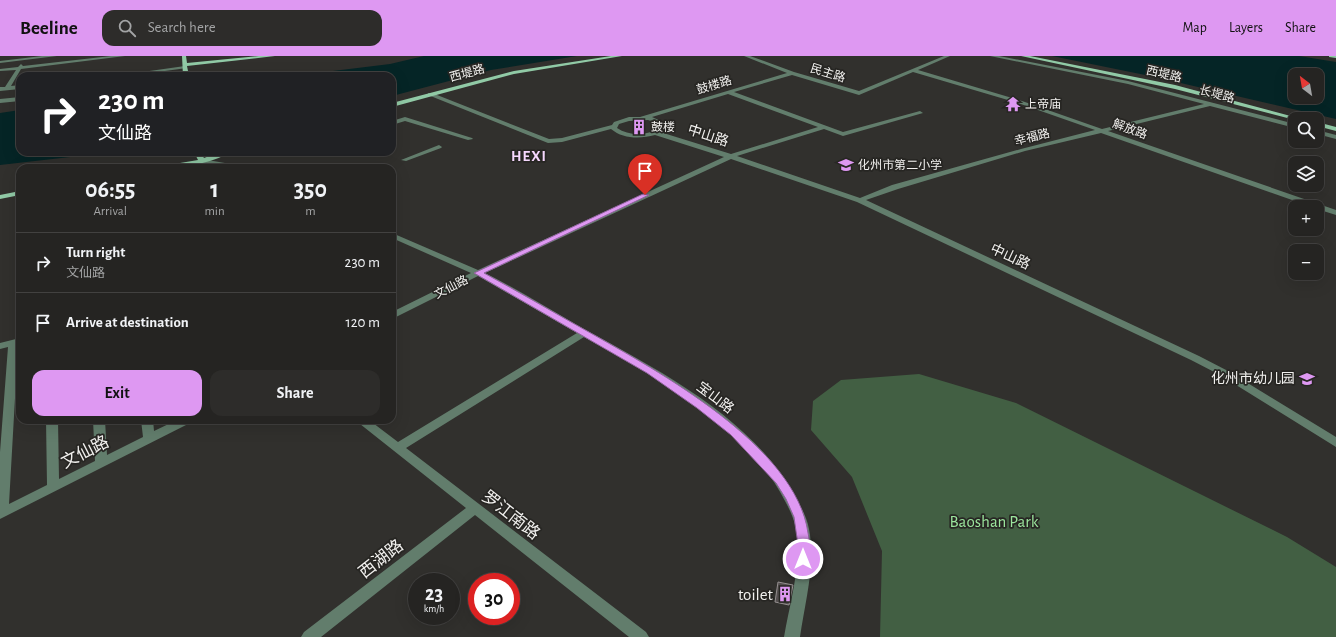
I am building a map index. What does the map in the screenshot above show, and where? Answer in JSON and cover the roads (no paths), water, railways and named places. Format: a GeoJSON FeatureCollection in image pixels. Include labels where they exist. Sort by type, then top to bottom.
{"type":"FeatureCollection","features":[{"type":"Feature","properties":{"kind":"main road"},"geometry":{"type":"LineString","coordinates":[[184,56],[186,70],[243,57],[273,56]]}},
{"type":"Feature","properties":{"kind":"main road","name":"西堤路"},"geometry":{"type":"LineString","coordinates":[[396,104],[514,72],[620,56]]}},
{"type":"Feature","properties":{"kind":"main road","name":"西堤路"},"geometry":{"type":"LineString","coordinates":[[1023,56],[1162,84],[1288,116]]}},
{"type":"Feature","properties":{"kind":"main road"},"geometry":{"type":"LineString","coordinates":[[1330,56],[1336,57]]}},
{"type":"Feature","properties":{"kind":"main road"},"geometry":{"type":"LineString","coordinates":[[1324,126],[1336,129]]}},
{"type":"Feature","properties":{"kind":"main road"},"geometry":{"type":"LineString","coordinates":[[203,164],[218,156]]}},
{"type":"Feature","properties":{"kind":"main road"},"geometry":{"type":"LineString","coordinates":[[0,197],[16,194]]}},
{"type":"Feature","properties":{"kind":"street"},"geometry":{"type":"LineString","coordinates":[[0,62],[24,58],[55,56]]}},
{"type":"Feature","properties":{"kind":"street"},"geometry":{"type":"LineString","coordinates":[[0,70],[123,56]]}},
{"type":"Feature","properties":{"kind":"street","name":"民主路"},"geometry":{"type":"LineString","coordinates":[[746,56],[792,73],[859,93],[915,71]]}},
{"type":"Feature","properties":{"kind":"street"},"geometry":{"type":"LineString","coordinates":[[915,71],[948,56]]}},
{"type":"Feature","properties":{"kind":"street","name":"长堤路"},"geometry":{"type":"LineString","coordinates":[[992,56],[1128,83],[1288,124]]}},
{"type":"Feature","properties":{"kind":"street"},"geometry":{"type":"LineString","coordinates":[[16,72],[24,58]]}},
{"type":"Feature","properties":{"kind":"street"},"geometry":{"type":"LineString","coordinates":[[163,72],[186,70]]}},
{"type":"Feature","properties":{"kind":"street","name":"解放路"},"geometry":{"type":"LineString","coordinates":[[915,71],[1020,102],[1102,130],[1204,168],[1336,213]]}},
{"type":"Feature","properties":{"kind":"street"},"geometry":{"type":"LineString","coordinates":[[7,88],[16,73]]}},
{"type":"Feature","properties":{"kind":"street","name":"鼓楼路"},"geometry":{"type":"LineString","coordinates":[[642,118],[792,73]]}},
{"type":"Feature","properties":{"kind":"street"},"geometry":{"type":"LineString","coordinates":[[12,79],[16,78]]}},
{"type":"Feature","properties":{"kind":"street"},"geometry":{"type":"LineString","coordinates":[[0,89],[16,87]]}},
{"type":"Feature","properties":{"kind":"street"},"geometry":{"type":"LineString","coordinates":[[2,101],[16,89]]}},
{"type":"Feature","properties":{"kind":"street"},"geometry":{"type":"LineString","coordinates":[[728,92],[843,134],[920,113]]}},
{"type":"Feature","properties":{"kind":"street"},"geometry":{"type":"LineString","coordinates":[[430,94],[548,141],[562,140],[614,126],[616,123],[625,119],[642,118],[655,120],[662,125],[662,128],[656,133],[628,135],[617,131],[614,126]]}},
{"type":"Feature","properties":{"kind":"street"},"geometry":{"type":"LineString","coordinates":[[2,101],[16,99]]}},
{"type":"Feature","properties":{"kind":"street","name":"幸福路"},"geometry":{"type":"LineString","coordinates":[[860,200],[895,187],[1024,150],[1211,104]]}},
{"type":"Feature","properties":{"kind":"street"},"geometry":{"type":"LineString","coordinates":[[396,122],[405,119],[470,139]]}},
{"type":"Feature","properties":{"kind":"street","name":"文仙路"},"geometry":{"type":"LineString","coordinates":[[396,314],[478,273],[729,157],[824,127]]}},
{"type":"Feature","properties":{"kind":"street","name":"中山路"},"geometry":{"type":"LineString","coordinates":[[656,133],[777,171],[860,200],[1195,358],[1224,373],[1336,443]]}},
{"type":"Feature","properties":{"kind":"street"},"geometry":{"type":"LineString","coordinates":[[1324,134],[1336,137]]}},
{"type":"Feature","properties":{"kind":"street"},"geometry":{"type":"LineString","coordinates":[[404,160],[439,146]]}},
{"type":"Feature","properties":{"kind":"street","name":"宝山路"},"geometry":{"type":"LineString","coordinates":[[396,237],[478,273],[585,332],[650,371],[700,405],[735,432],[780,480],[800,517],[804,545],[802,574],[792,637]]}},
{"type":"Feature","properties":{"kind":"street"},"geometry":{"type":"LineString","coordinates":[[397,448],[585,332]]}},
{"type":"Feature","properties":{"kind":"street"},"geometry":{"type":"LineString","coordinates":[[0,346],[16,342],[1,514]]}},
{"type":"Feature","properties":{"kind":"street"},"geometry":{"type":"LineString","coordinates":[[52,424],[52,488]]}},
{"type":"Feature","properties":{"kind":"street"},"geometry":{"type":"LineString","coordinates":[[99,424],[101,463]]}},
{"type":"Feature","properties":{"kind":"street"},"geometry":{"type":"LineString","coordinates":[[147,424],[149,438]]}},
{"type":"Feature","properties":{"kind":"street","name":"文仙路"},"geometry":{"type":"LineString","coordinates":[[1,514],[178,424]]}},
{"type":"Feature","properties":{"kind":"street","name":"罗江南路"},"geometry":{"type":"LineString","coordinates":[[366,424],[641,637]]}},
{"type":"Feature","properties":{"kind":"street","name":"西湖路"},"geometry":{"type":"LineString","coordinates":[[309,637],[474,509]]}},
{"type":"Feature","properties":{"kind":"water"},"geometry":{"type":"Polygon","coordinates":[[[424,56],[577,56],[491,70],[396,95],[396,72],[325,72],[390,64],[424,56]]]}},
{"type":"Feature","properties":{"kind":"water"},"geometry":{"type":"Polygon","coordinates":[[[1052,56],[1299,56],[1336,62],[1336,119],[1324,116],[1324,112],[1306,112],[1155,77],[1052,56]]]}},
{"type":"Feature","properties":{"kind":"water"},"geometry":{"type":"Polygon","coordinates":[[[16,111],[16,156],[79,156],[0,165],[0,113],[16,111]]]}},
{"type":"Feature","properties":{"kind":"place","name":"上帝庙"},"geometry":{"type":"Point","coordinates":[1013,104]}},
{"type":"Feature","properties":{"kind":"place","name":"鼓楼"},"geometry":{"type":"Point","coordinates":[639,127]}},
{"type":"Feature","properties":{"kind":"place","name":"化州市第二小学"},"geometry":{"type":"Point","coordinates":[846,165]}},
{"type":"Feature","properties":{"kind":"place","name":"化州市幼儿园"},"geometry":{"type":"Point","coordinates":[1307,379]}},
{"type":"Feature","properties":{"kind":"place","name":"toilet"},"geometry":{"type":"Point","coordinates":[785,594]}},
{"type":"Feature","properties":{"kind":"district","name":"HEXI"},"geometry":{"type":"Point","coordinates":[529,156]}},
{"type":"Feature","properties":{"kind":"park label","name":"Baoshan Park"},"geometry":{"type":"Point","coordinates":[994,521]}}]}
